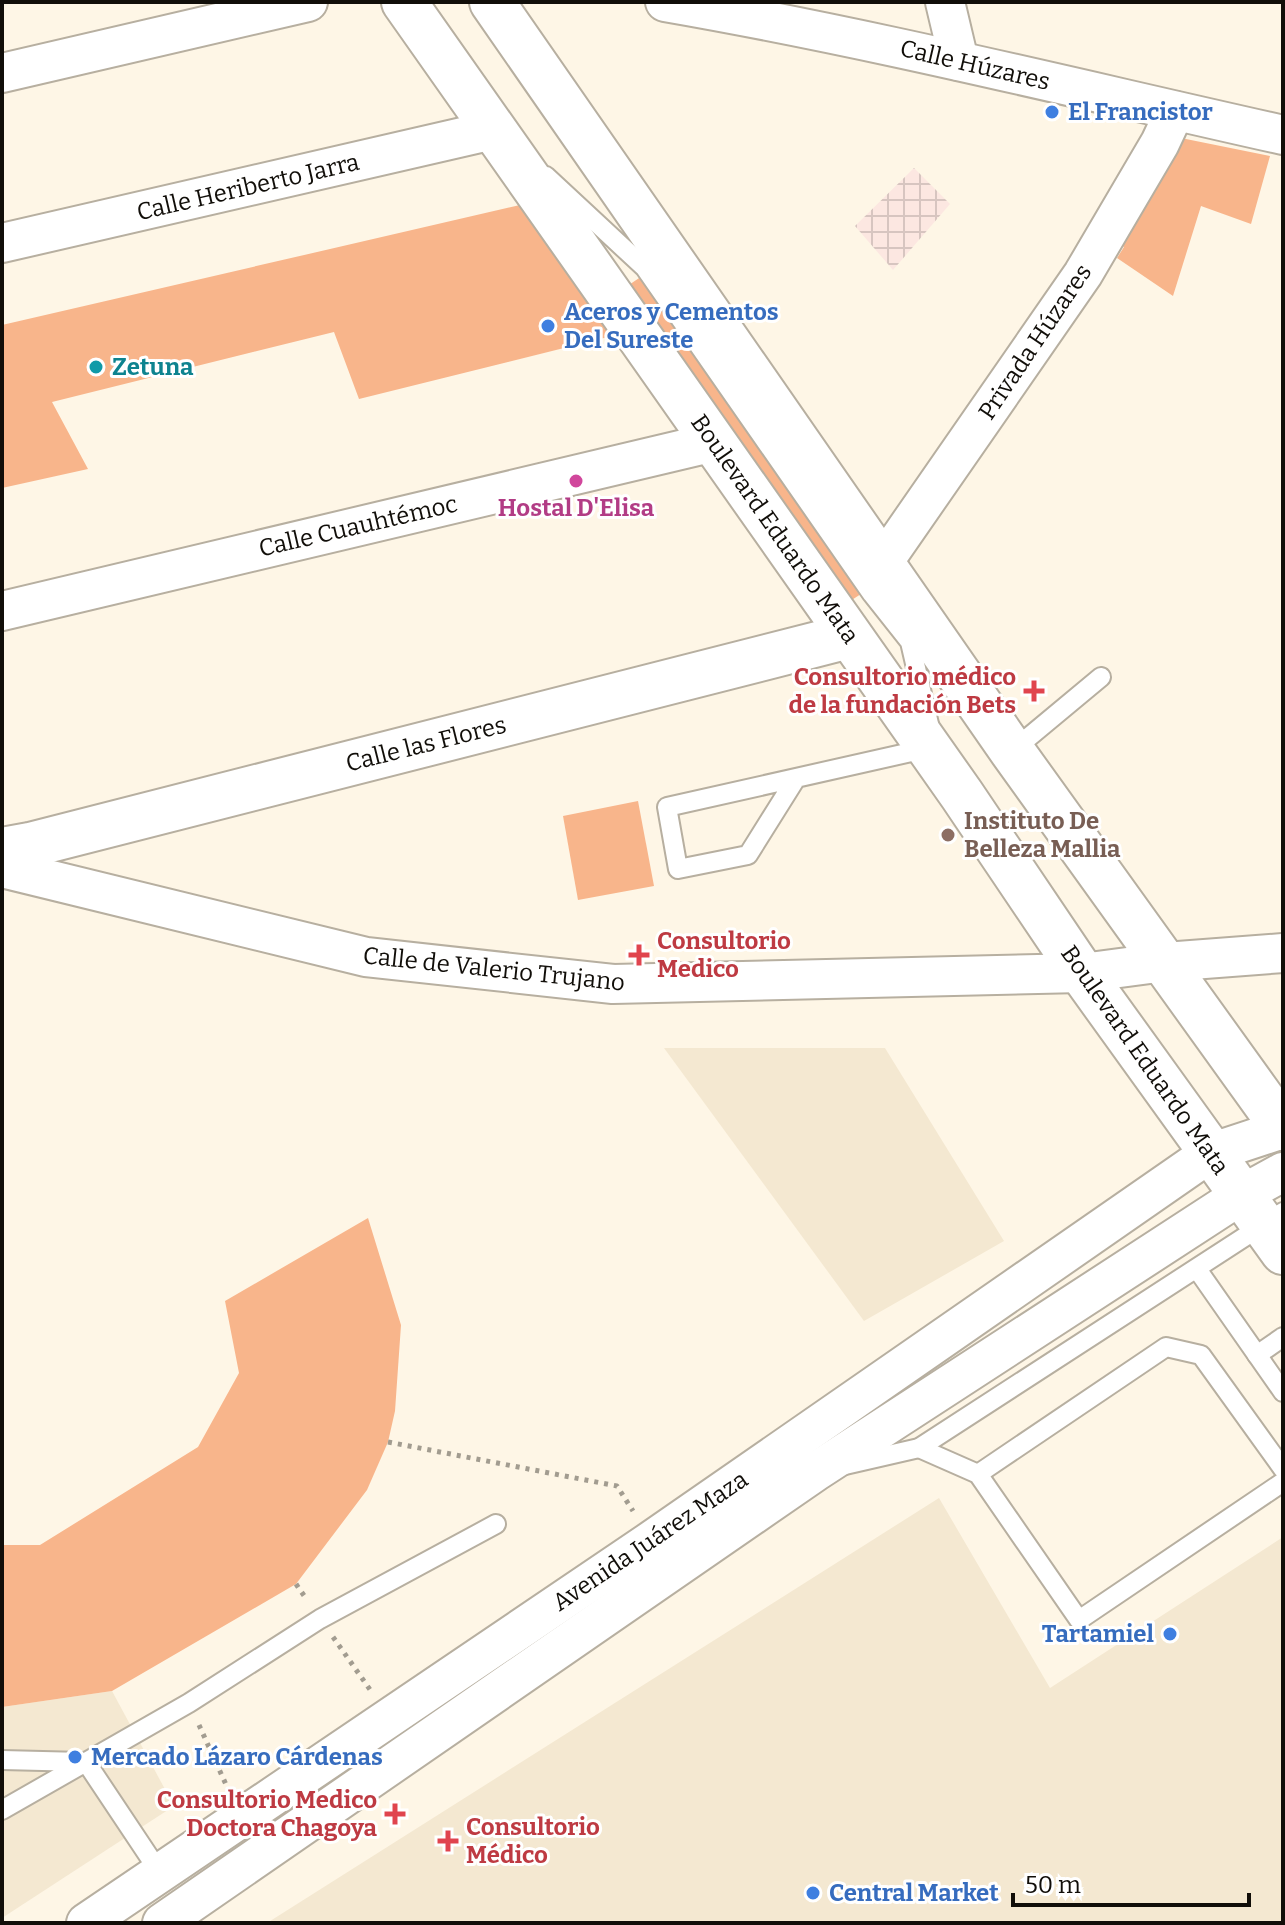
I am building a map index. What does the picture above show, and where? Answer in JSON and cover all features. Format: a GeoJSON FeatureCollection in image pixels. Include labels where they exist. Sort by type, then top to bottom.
{"type":"FeatureCollection","features":[{"type":"Feature","properties":{"kind":"main road","name":"Boulevard Eduardo Mata"},"geometry":{"type":"LineString","coordinates":[[404,2],[933,754],[1082,973],[1210,1153],[1267,1221]]}},
{"type":"Feature","properties":{"kind":"main road"},"geometry":{"type":"LineString","coordinates":[[492,2],[1012,751],[1283,1128]]}},
{"type":"Feature","properties":{"kind":"main road","name":"Calle las Flores"},"geometry":{"type":"LineString","coordinates":[[2,850],[849,636]]}},
{"type":"Feature","properties":{"kind":"street"},"geometry":{"type":"LineString","coordinates":[[2,73],[308,2]]}},
{"type":"Feature","properties":{"kind":"street","name":"Calle Húzares"},"geometry":{"type":"LineString","coordinates":[[665,2],[757,11],[1283,135]]}},
{"type":"Feature","properties":{"kind":"street"},"geometry":{"type":"LineString","coordinates":[[945,2],[959,61]]}},
{"type":"Feature","properties":{"kind":"street","name":"Privada Húzares"},"geometry":{"type":"LineString","coordinates":[[882,564],[1083,274],[1160,143],[1175,111]]}},
{"type":"Feature","properties":{"kind":"street","name":"Calle Heriberto Jarra"},"geometry":{"type":"LineString","coordinates":[[2,243],[498,136]]}},
{"type":"Feature","properties":{"kind":"street","name":"Calle Cuauhtémoc"},"geometry":{"type":"LineString","coordinates":[[2,611],[714,442]]}},
{"type":"Feature","properties":{"kind":"street","name":"Calle de Valerio Trujano"},"geometry":{"type":"LineString","coordinates":[[2,868],[366,957],[613,984],[1082,973],[1165,962],[1283,953]]}},
{"type":"Feature","properties":{"kind":"street","name":"Avenida Juárez Maza"},"geometry":{"type":"LineString","coordinates":[[86,1923],[652,1540],[1210,1153],[1283,1128]]}},
{"type":"Feature","properties":{"kind":"street","name":"Avenida Juárez Maza"},"geometry":{"type":"LineString","coordinates":[[180,1918],[815,1472],[1267,1221],[1283,1172]]}},
{"type":"Feature","properties":{"kind":"street"},"geometry":{"type":"LineString","coordinates":[[160,1873],[180,1918]]}},
{"type":"Feature","properties":{"kind":"lane"},"geometry":{"type":"LineString","coordinates":[[498,136],[562,189],[645,268],[872,594],[910,642],[933,754],[795,780],[667,807],[678,869],[748,855],[795,780]]}},
{"type":"Feature","properties":{"kind":"lane"},"geometry":{"type":"LineString","coordinates":[[1012,751],[1101,677]]}},
{"type":"Feature","properties":{"kind":"lane"},"geometry":{"type":"LineString","coordinates":[[815,1472],[919,1448],[1267,1221]]}},
{"type":"Feature","properties":{"kind":"lane"},"geometry":{"type":"LineString","coordinates":[[1197,1269],[1283,1392]]}},
{"type":"Feature","properties":{"kind":"lane"},"geometry":{"type":"LineString","coordinates":[[1257,1355],[1283,1337]]}},
{"type":"Feature","properties":{"kind":"lane"},"geometry":{"type":"LineString","coordinates":[[978,1474],[1166,1347],[1201,1355],[1283,1469]]}},
{"type":"Feature","properties":{"kind":"lane"},"geometry":{"type":"LineString","coordinates":[[919,1448],[978,1474],[1079,1620],[1283,1482]]}},
{"type":"Feature","properties":{"kind":"lane"},"geometry":{"type":"LineString","coordinates":[[2,1810],[189,1703],[320,1619],[496,1524]]}},
{"type":"Feature","properties":{"kind":"lane"},"geometry":{"type":"LineString","coordinates":[[2,1760],[86,1762]]}},
{"type":"Feature","properties":{"kind":"lane"},"geometry":{"type":"LineString","coordinates":[[86,1762],[160,1873]]}},
{"type":"Feature","properties":{"kind":"path"},"geometry":{"type":"LineString","coordinates":[[388,1442],[617,1486],[652,1540]]}},
{"type":"Feature","properties":{"kind":"path"},"geometry":{"type":"LineString","coordinates":[[296,1584],[390,1718]]}},
{"type":"Feature","properties":{"kind":"path"},"geometry":{"type":"LineString","coordinates":[[189,1703],[242,1818]]}},
{"type":"Feature","properties":{"kind":"shaded area"},"geometry":{"type":"Polygon","coordinates":[[[914,168],[950,204],[893,270],[855,226],[914,168]]]}},
{"type":"Feature","properties":{"kind":"shaded area"},"geometry":{"type":"Polygon","coordinates":[[[664,1048],[885,1048],[1004,1241],[864,1321],[664,1048]]]}},
{"type":"Feature","properties":{"kind":"shaded area"},"geometry":{"type":"Polygon","coordinates":[[[939,1498],[1050,1688],[1283,1537],[1283,1923],[267,1923],[939,1498]]]}},
{"type":"Feature","properties":{"kind":"shaded area","name":"Mercado Lázaro Cárdenas"},"geometry":{"type":"Polygon","coordinates":[[[112,1691],[174,1806],[2,1918],[2,1707],[112,1691]]]}},
{"type":"Feature","properties":{"kind":"building"},"geometry":{"type":"Polygon","coordinates":[[[1181,138],[1270,156],[1251,224],[1201,206],[1173,296],[1117,258],[1124,247],[1112,239],[1181,138]]]}},
{"type":"Feature","properties":{"kind":"building","name":"Zetuna"},"geometry":{"type":"Polygon","coordinates":[[[520,205],[612,336],[359,399],[334,332],[52,402],[88,469],[2,488],[2,325],[520,205]]]}},
{"type":"Feature","properties":{"kind":"building"},"geometry":{"type":"Polygon","coordinates":[[[648,272],[867,590],[835,611],[617,293],[648,272]]]}},
{"type":"Feature","properties":{"kind":"building"},"geometry":{"type":"Polygon","coordinates":[[[638,801],[654,886],[578,900],[563,816],[638,801]]]}},
{"type":"Feature","properties":{"kind":"building"},"geometry":{"type":"Polygon","coordinates":[[[368,1218],[401,1325],[395,1411],[388,1442],[367,1490],[296,1584],[112,1691],[2,1707],[2,1545],[40,1545],[198,1447],[239,1373],[225,1301],[368,1218]]]}},
{"type":"Feature","properties":{"kind":"place","name":"El Francistor"},"geometry":{"type":"Point","coordinates":[1052,112]}},
{"type":"Feature","properties":{"kind":"place","name":"Aceros y Cementos Del Sureste"},"geometry":{"type":"Point","coordinates":[548,326]}},
{"type":"Feature","properties":{"kind":"place","name":"Zetuna"},"geometry":{"type":"Point","coordinates":[96,367]}},
{"type":"Feature","properties":{"kind":"place","name":"Hostal D'Elisa"},"geometry":{"type":"Point","coordinates":[576,481]}},
{"type":"Feature","properties":{"kind":"place","name":"Consultorio médico de la fundación Bets"},"geometry":{"type":"Point","coordinates":[1034,691]}},
{"type":"Feature","properties":{"kind":"place","name":"Instituto De Belleza Mallia"},"geometry":{"type":"Point","coordinates":[948,835]}},
{"type":"Feature","properties":{"kind":"place","name":"Consultorio Medico"},"geometry":{"type":"Point","coordinates":[639,955]}},
{"type":"Feature","properties":{"kind":"place","name":"Tartamiel"},"geometry":{"type":"Point","coordinates":[1170,1634]}},
{"type":"Feature","properties":{"kind":"place","name":"Mercado Lázaro Cárdenas"},"geometry":{"type":"Point","coordinates":[75,1757]}},
{"type":"Feature","properties":{"kind":"place","name":"Consultorio Medico Doctora Chagoya"},"geometry":{"type":"Point","coordinates":[395,1814]}},
{"type":"Feature","properties":{"kind":"place","name":"Consultorio Médico"},"geometry":{"type":"Point","coordinates":[448,1841]}},
{"type":"Feature","properties":{"kind":"place","name":"Central Market"},"geometry":{"type":"Point","coordinates":[813,1893]}}]}
